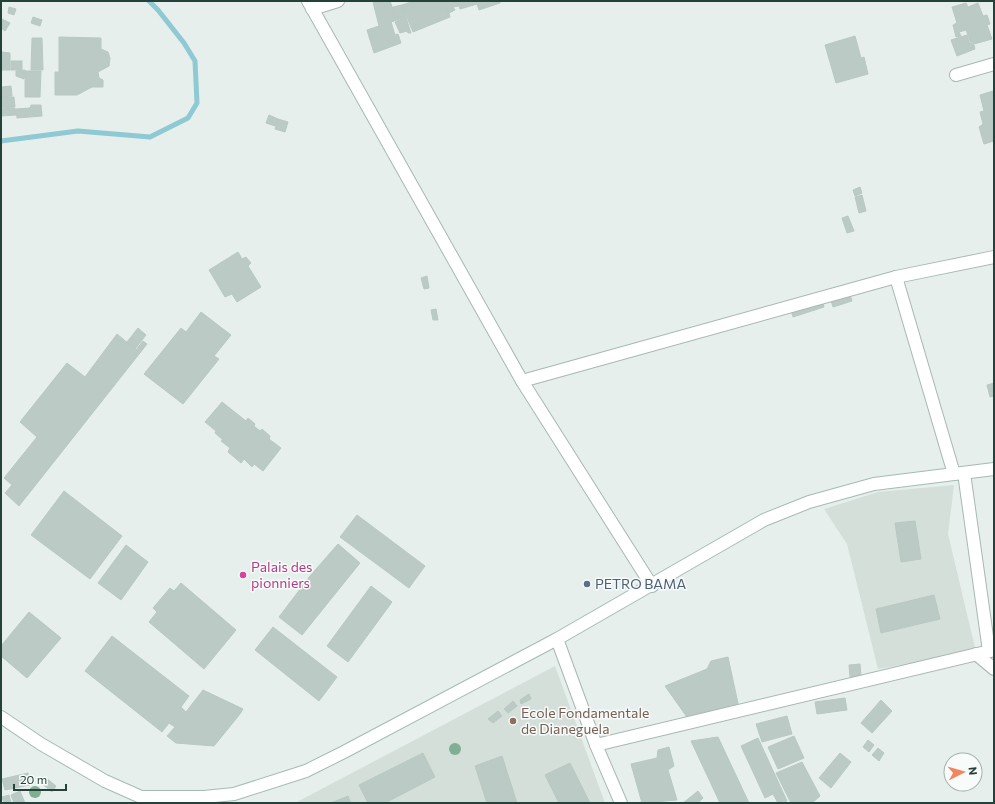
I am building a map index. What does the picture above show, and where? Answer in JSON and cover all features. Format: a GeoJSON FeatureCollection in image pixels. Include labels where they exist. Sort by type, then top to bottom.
{"type":"FeatureCollection","features":[{"type":"Feature","properties":{"kind":"street"},"geometry":{"type":"LineString","coordinates":[[338,1],[310,5],[522,382],[652,586]]}},
{"type":"Feature","properties":{"kind":"street"},"geometry":{"type":"LineString","coordinates":[[956,75],[994,64]]}},
{"type":"Feature","properties":{"kind":"street"},"geometry":{"type":"LineString","coordinates":[[522,382],[896,277],[994,257]]}},
{"type":"Feature","properties":{"kind":"street"},"geometry":{"type":"LineString","coordinates":[[596,745],[992,651],[959,473],[896,277]]}},
{"type":"Feature","properties":{"kind":"street"},"geometry":{"type":"LineString","coordinates":[[1,717],[41,744],[141,800],[234,794],[306,771],[557,639],[652,586],[764,520],[809,502],[874,484],[994,469]]}},
{"type":"Feature","properties":{"kind":"street"},"geometry":{"type":"LineString","coordinates":[[557,639],[596,745],[621,803]]}},
{"type":"Feature","properties":{"kind":"street"},"geometry":{"type":"LineString","coordinates":[[976,654],[994,669]]}},
{"type":"Feature","properties":{"kind":"shaded area"},"geometry":{"type":"Polygon","coordinates":[[[954,485],[948,534],[976,652],[878,669],[847,544],[824,509],[878,492],[954,485]]]}},
{"type":"Feature","properties":{"kind":"shaded area","name":"Ecole Fondamentale de Dianeguela"},"geometry":{"type":"Polygon","coordinates":[[[555,666],[605,803],[295,803],[555,666]]]}},
{"type":"Feature","properties":{"kind":"building"},"geometry":{"type":"Polygon","coordinates":[[[390,1],[397,20],[391,22],[395,35],[398,34],[401,43],[374,53],[367,30],[379,26],[373,2],[390,1]]]}},
{"type":"Feature","properties":{"kind":"building"},"geometry":{"type":"Polygon","coordinates":[[[414,1],[442,1],[444,7],[447,7],[450,17],[413,32],[402,5],[414,1]]]}},
{"type":"Feature","properties":{"kind":"building"},"geometry":{"type":"Polygon","coordinates":[[[442,1],[500,1],[500,3],[479,10],[477,4],[460,9],[459,6],[453,7],[455,10],[449,13],[442,1]]]}},
{"type":"Feature","properties":{"kind":"building"},"geometry":{"type":"Polygon","coordinates":[[[966,3],[968,7],[978,3],[983,16],[987,15],[990,24],[987,25],[992,39],[974,44],[970,41],[966,30],[959,32],[961,36],[956,37],[953,25],[957,23],[952,7],[966,3]]]}},
{"type":"Feature","properties":{"kind":"building"},"geometry":{"type":"Polygon","coordinates":[[[402,5],[411,33],[408,33],[407,31],[400,33],[395,22],[398,21],[393,7],[402,5]]]}},
{"type":"Feature","properties":{"kind":"building"},"geometry":{"type":"Polygon","coordinates":[[[9,7],[16,9],[14,15],[8,13],[9,7]]]}},
{"type":"Feature","properties":{"kind":"building"},"geometry":{"type":"Polygon","coordinates":[[[33,17],[42,20],[40,26],[31,23],[33,17]]]}},
{"type":"Feature","properties":{"kind":"building"},"geometry":{"type":"Polygon","coordinates":[[[2,19],[10,23],[5,31],[1,28],[2,19]]]}},
{"type":"Feature","properties":{"kind":"building"},"geometry":{"type":"Polygon","coordinates":[[[967,35],[969,42],[974,45],[975,49],[957,56],[951,40],[967,35]]]}},
{"type":"Feature","properties":{"kind":"building"},"geometry":{"type":"Polygon","coordinates":[[[855,36],[861,58],[864,57],[868,74],[836,83],[825,45],[855,36]]]}},
{"type":"Feature","properties":{"kind":"building"},"geometry":{"type":"Polygon","coordinates":[[[59,37],[101,38],[101,49],[108,52],[110,58],[109,66],[98,72],[99,78],[103,80],[103,87],[92,87],[77,95],[55,95],[55,72],[59,72],[59,37]]]}},
{"type":"Feature","properties":{"kind":"building"},"geometry":{"type":"Polygon","coordinates":[[[32,38],[42,38],[43,70],[31,70],[32,38]]]}},
{"type":"Feature","properties":{"kind":"building"},"geometry":{"type":"Polygon","coordinates":[[[1,52],[10,53],[10,70],[1,70],[1,52]]]}},
{"type":"Feature","properties":{"kind":"building"},"geometry":{"type":"Polygon","coordinates":[[[11,61],[22,61],[22,70],[11,70],[11,61]]]}},
{"type":"Feature","properties":{"kind":"building"},"geometry":{"type":"Polygon","coordinates":[[[25,70],[24,79],[16,76],[16,71],[25,70]]]}},
{"type":"Feature","properties":{"kind":"building"},"geometry":{"type":"Polygon","coordinates":[[[25,71],[41,71],[40,97],[25,97],[25,71]]]}},
{"type":"Feature","properties":{"kind":"building"},"geometry":{"type":"Polygon","coordinates":[[[11,86],[12,96],[1,97],[1,87],[11,86]]]}},
{"type":"Feature","properties":{"kind":"building"},"geometry":{"type":"Polygon","coordinates":[[[993,91],[994,141],[984,144],[979,127],[983,124],[980,112],[984,111],[980,95],[993,91]]]}},
{"type":"Feature","properties":{"kind":"building"},"geometry":{"type":"Polygon","coordinates":[[[1,97],[14,97],[15,107],[1,108],[1,97]]]}},
{"type":"Feature","properties":{"kind":"building"},"geometry":{"type":"Polygon","coordinates":[[[31,105],[41,105],[42,116],[17,118],[16,109],[30,108],[31,105]]]}},
{"type":"Feature","properties":{"kind":"building"},"geometry":{"type":"Polygon","coordinates":[[[15,108],[16,115],[1,116],[1,109],[15,108]]]}},
{"type":"Feature","properties":{"kind":"building"},"geometry":{"type":"Polygon","coordinates":[[[269,115],[278,119],[275,126],[266,123],[269,115]]]}},
{"type":"Feature","properties":{"kind":"building"},"geometry":{"type":"Polygon","coordinates":[[[278,119],[288,122],[285,132],[275,129],[278,119]]]}},
{"type":"Feature","properties":{"kind":"building"},"geometry":{"type":"Polygon","coordinates":[[[860,187],[862,193],[855,196],[853,190],[860,187]]]}},
{"type":"Feature","properties":{"kind":"building"},"geometry":{"type":"Polygon","coordinates":[[[862,195],[866,211],[859,213],[855,197],[862,195]]]}},
{"type":"Feature","properties":{"kind":"building"},"geometry":{"type":"Polygon","coordinates":[[[848,216],[854,231],[847,233],[842,218],[848,216]]]}},
{"type":"Feature","properties":{"kind":"building"},"geometry":{"type":"Polygon","coordinates":[[[238,252],[242,259],[246,257],[251,263],[248,266],[261,287],[237,302],[232,294],[225,297],[209,270],[238,252]]]}},
{"type":"Feature","properties":{"kind":"building"},"geometry":{"type":"Polygon","coordinates":[[[427,276],[429,288],[424,289],[421,278],[427,276]]]}},
{"type":"Feature","properties":{"kind":"building"},"geometry":{"type":"Polygon","coordinates":[[[849,291],[852,301],[833,307],[830,297],[849,291]]]}},
{"type":"Feature","properties":{"kind":"building"},"geometry":{"type":"Polygon","coordinates":[[[822,300],[824,307],[793,317],[791,310],[822,300]]]}},
{"type":"Feature","properties":{"kind":"building"},"geometry":{"type":"Polygon","coordinates":[[[436,309],[438,320],[433,320],[431,310],[436,309]]]}},
{"type":"Feature","properties":{"kind":"building"},"geometry":{"type":"Polygon","coordinates":[[[201,312],[231,335],[214,356],[219,359],[183,404],[144,374],[181,328],[186,332],[201,312]]]}},
{"type":"Feature","properties":{"kind":"building"},"geometry":{"type":"Polygon","coordinates":[[[138,328],[146,335],[135,349],[127,342],[138,328]]]}},
{"type":"Feature","properties":{"kind":"building"},"geometry":{"type":"Polygon","coordinates":[[[117,334],[136,350],[143,341],[147,344],[19,506],[5,493],[12,485],[4,478],[37,437],[20,422],[67,363],[85,377],[117,334]]]}},
{"type":"Feature","properties":{"kind":"building"},"geometry":{"type":"Polygon","coordinates":[[[994,383],[994,396],[990,397],[987,385],[994,383]]]}},
{"type":"Feature","properties":{"kind":"building"},"geometry":{"type":"Polygon","coordinates":[[[222,402],[246,421],[248,418],[255,424],[254,426],[260,431],[262,429],[270,436],[269,439],[281,448],[263,471],[254,464],[252,467],[244,459],[241,463],[228,452],[230,448],[221,441],[223,440],[215,433],[216,431],[205,422],[222,402]]]}},
{"type":"Feature","properties":{"kind":"building"},"geometry":{"type":"Polygon","coordinates":[[[64,491],[122,536],[90,579],[31,535],[64,491]]]}},
{"type":"Feature","properties":{"kind":"building"},"geometry":{"type":"Polygon","coordinates":[[[357,515],[425,566],[409,588],[340,537],[357,515]]]}},
{"type":"Feature","properties":{"kind":"building"},"geometry":{"type":"Polygon","coordinates":[[[915,521],[921,559],[901,562],[895,523],[915,521]]]}},
{"type":"Feature","properties":{"kind":"building"},"geometry":{"type":"Polygon","coordinates":[[[338,544],[360,563],[302,635],[279,617],[310,576],[338,544]]]}},
{"type":"Feature","properties":{"kind":"building"},"geometry":{"type":"Polygon","coordinates":[[[126,545],[148,562],[121,600],[98,583],[126,545]]]}},
{"type":"Feature","properties":{"kind":"building"},"geometry":{"type":"Polygon","coordinates":[[[181,583],[236,630],[204,669],[149,622],[157,612],[153,608],[170,588],[174,591],[181,583]]]}},
{"type":"Feature","properties":{"kind":"building"},"geometry":{"type":"Polygon","coordinates":[[[371,586],[392,602],[348,662],[327,646],[371,586]]]}},
{"type":"Feature","properties":{"kind":"building"},"geometry":{"type":"Polygon","coordinates":[[[934,595],[940,619],[881,633],[876,609],[934,595]]]}},
{"type":"Feature","properties":{"kind":"building"},"geometry":{"type":"Polygon","coordinates":[[[29,612],[61,638],[27,678],[1,656],[1,646],[29,612]]]}},
{"type":"Feature","properties":{"kind":"building"},"geometry":{"type":"Polygon","coordinates":[[[273,627],[337,677],[319,701],[255,650],[273,627]]]}},
{"type":"Feature","properties":{"kind":"building"},"geometry":{"type":"Polygon","coordinates":[[[112,636],[189,696],[181,707],[186,712],[203,690],[243,709],[214,746],[176,743],[167,736],[175,727],[169,723],[162,732],[85,671],[112,636]]]}},
{"type":"Feature","properties":{"kind":"building"},"geometry":{"type":"Polygon","coordinates":[[[728,657],[739,708],[689,720],[665,686],[707,669],[711,661],[728,657]]]}},
{"type":"Feature","properties":{"kind":"building"},"geometry":{"type":"Polygon","coordinates":[[[860,664],[861,676],[850,677],[849,665],[860,664]]]}},
{"type":"Feature","properties":{"kind":"building"},"geometry":{"type":"Polygon","coordinates":[[[529,694],[531,699],[521,704],[520,700],[529,694]]]}},
{"type":"Feature","properties":{"kind":"building"},"geometry":{"type":"Polygon","coordinates":[[[845,698],[847,710],[817,714],[815,702],[845,698]]]}},
{"type":"Feature","properties":{"kind":"building"},"geometry":{"type":"Polygon","coordinates":[[[881,700],[892,711],[872,733],[861,723],[881,700]]]}},
{"type":"Feature","properties":{"kind":"building"},"geometry":{"type":"Polygon","coordinates":[[[513,701],[517,706],[508,713],[504,709],[513,701]]]}},
{"type":"Feature","properties":{"kind":"building"},"geometry":{"type":"Polygon","coordinates":[[[498,711],[502,716],[493,723],[488,719],[498,711]]]}},
{"type":"Feature","properties":{"kind":"building"},"geometry":{"type":"Polygon","coordinates":[[[787,716],[792,734],[762,742],[756,724],[787,716]]]}},
{"type":"Feature","properties":{"kind":"building"},"geometry":{"type":"Polygon","coordinates":[[[794,736],[804,758],[778,769],[768,747],[794,736]]]}},
{"type":"Feature","properties":{"kind":"building"},"geometry":{"type":"Polygon","coordinates":[[[718,737],[749,803],[720,803],[691,741],[718,737]]]}},
{"type":"Feature","properties":{"kind":"building"},"geometry":{"type":"Polygon","coordinates":[[[758,738],[787,801],[783,803],[778,803],[773,794],[765,798],[741,746],[758,738]]]}},
{"type":"Feature","properties":{"kind":"building"},"geometry":{"type":"Polygon","coordinates":[[[868,740],[874,745],[869,752],[863,747],[868,740]]]}},
{"type":"Feature","properties":{"kind":"building"},"geometry":{"type":"Polygon","coordinates":[[[669,747],[674,766],[668,770],[677,800],[642,803],[631,764],[657,758],[658,750],[669,747]]]}},
{"type":"Feature","properties":{"kind":"building"},"geometry":{"type":"Polygon","coordinates":[[[878,748],[884,753],[879,761],[872,755],[878,748]]]}},
{"type":"Feature","properties":{"kind":"building"},"geometry":{"type":"Polygon","coordinates":[[[423,753],[435,777],[385,803],[368,803],[359,785],[423,753]]]}},
{"type":"Feature","properties":{"kind":"building"},"geometry":{"type":"Polygon","coordinates":[[[840,753],[851,762],[831,788],[819,778],[840,753]]]}},
{"type":"Feature","properties":{"kind":"building"},"geometry":{"type":"Polygon","coordinates":[[[502,756],[517,803],[487,803],[475,766],[502,756]]]}},
{"type":"Feature","properties":{"kind":"building"},"geometry":{"type":"Polygon","coordinates":[[[802,762],[820,796],[812,803],[791,803],[776,773],[802,762]]]}},
{"type":"Feature","properties":{"kind":"building"},"geometry":{"type":"Polygon","coordinates":[[[570,763],[590,803],[559,803],[545,775],[570,763]]]}},
{"type":"Feature","properties":{"kind":"building"},"geometry":{"type":"Polygon","coordinates":[[[28,773],[30,785],[5,790],[2,779],[28,773]]]}},
{"type":"Feature","properties":{"kind":"building"},"geometry":{"type":"Polygon","coordinates":[[[45,777],[56,786],[52,792],[41,783],[45,777]]]}},
{"type":"Feature","properties":{"kind":"building"},"geometry":{"type":"Polygon","coordinates":[[[20,791],[25,803],[14,803],[11,795],[20,791]]]}},
{"type":"Feature","properties":{"kind":"building"},"geometry":{"type":"Polygon","coordinates":[[[698,791],[703,798],[698,803],[683,803],[698,791]]]}},
{"type":"Feature","properties":{"kind":"building"},"geometry":{"type":"Polygon","coordinates":[[[9,795],[11,803],[4,803],[2,797],[9,795]]]}},
{"type":"Feature","properties":{"kind":"building"},"geometry":{"type":"Polygon","coordinates":[[[348,796],[351,803],[331,803],[348,796]]]}},
{"type":"Feature","properties":{"kind":"waterway"},"geometry":{"type":"LineString","coordinates":[[1,141],[78,131],[150,137],[188,118],[197,103],[195,61],[184,43],[149,1]]}},
{"type":"Feature","properties":{"kind":"place","name":"Palais des pionniers"},"geometry":{"type":"Point","coordinates":[243,575]}},
{"type":"Feature","properties":{"kind":"place","name":"PETRO BAMA"},"geometry":{"type":"Point","coordinates":[587,584]}},
{"type":"Feature","properties":{"kind":"place","name":"Ecole Fondamentale de Dianeguela"},"geometry":{"type":"Point","coordinates":[513,721]}}]}
